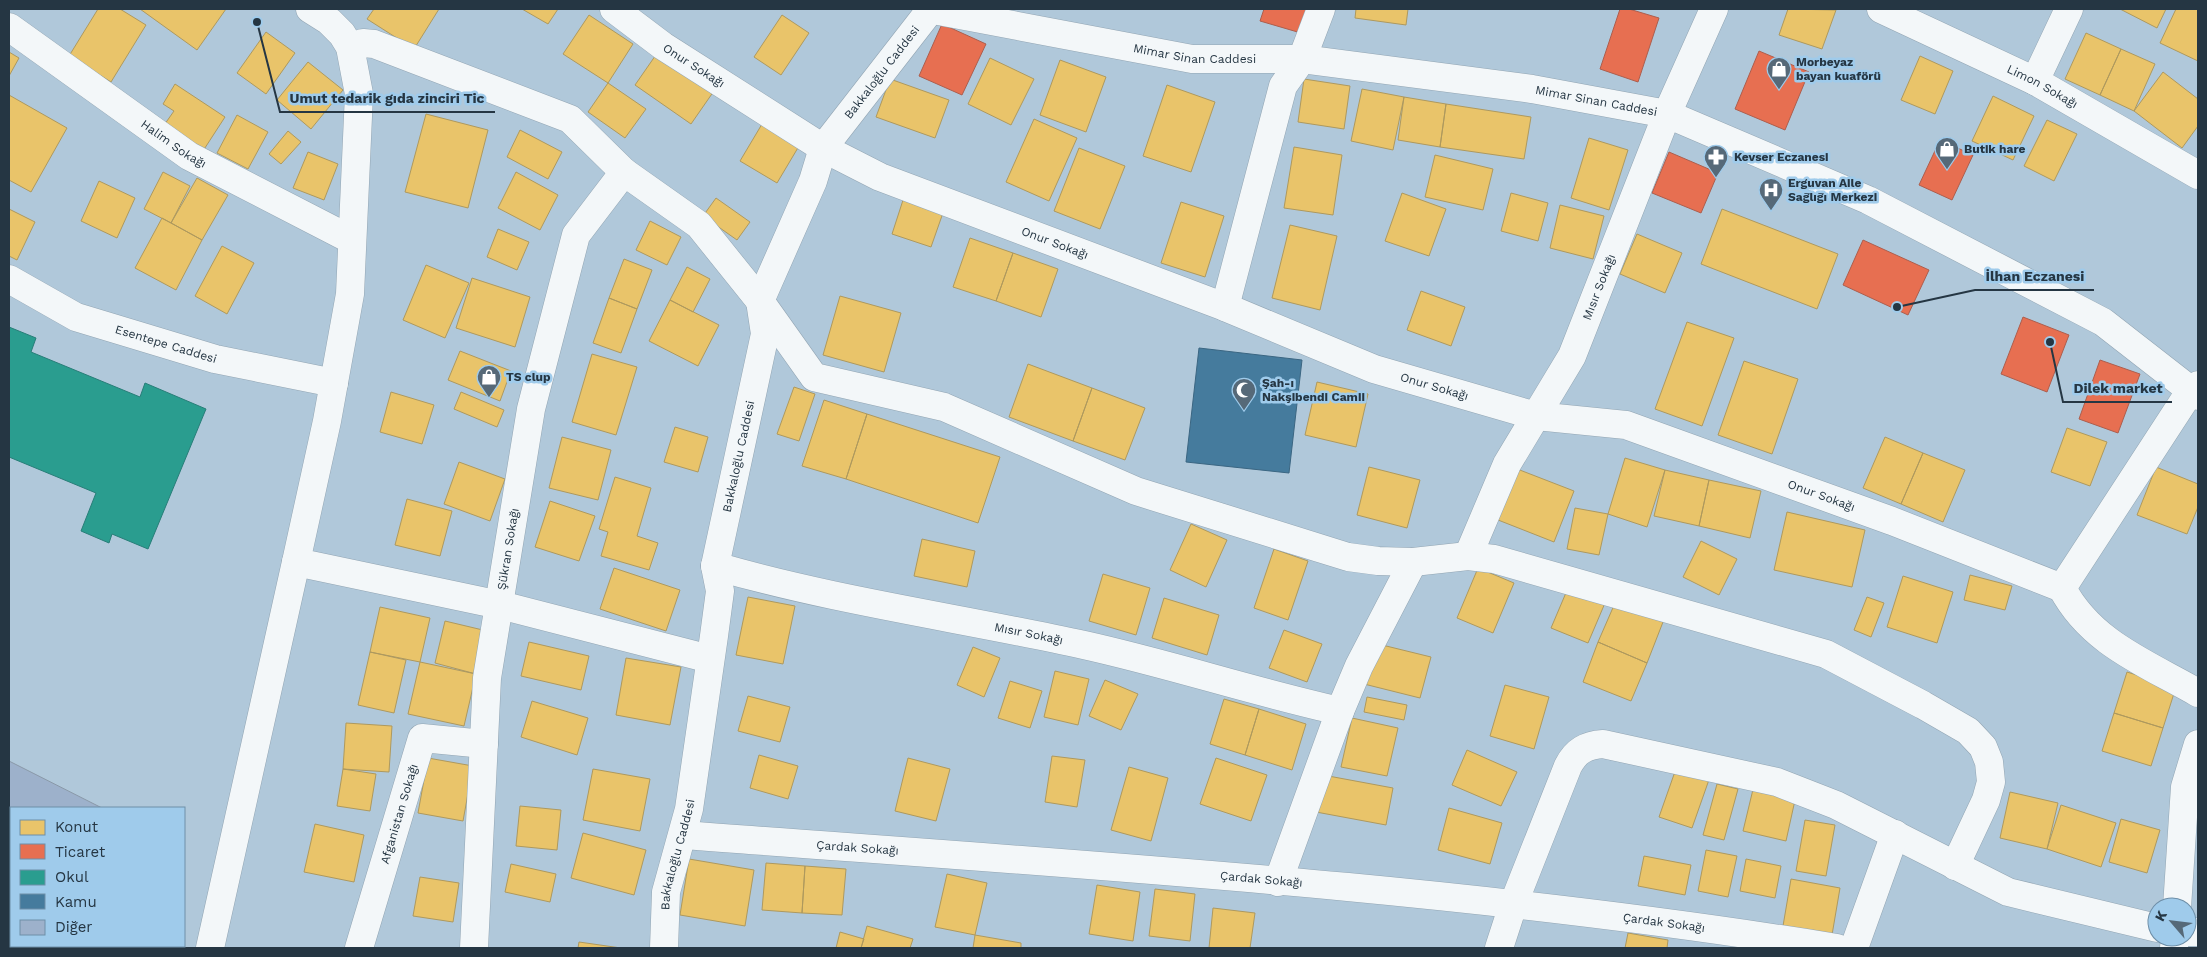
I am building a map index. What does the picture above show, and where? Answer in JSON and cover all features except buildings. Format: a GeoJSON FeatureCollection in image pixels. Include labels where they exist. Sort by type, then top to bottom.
{"type":"FeatureCollection","features":[{"type":"Feature","properties":{"kind":"street"},"geometry":{"type":"LineString","coordinates":[[210,948],[296,562],[334,383],[350,294],[360,94],[350,47],[342,34],[329,21],[310,9]]}},
{"type":"Feature","properties":{"kind":"street","name":"Onur Sokağı"},"geometry":{"type":"LineString","coordinates":[[614,9],[663,46],[822,148],[880,177],[1225,307],[1374,369],[1536,416],[1626,425],[1892,521],[2062,588]]}},
{"type":"Feature","properties":{"kind":"street","name":"Bakkaloğlu Caddesi"},"geometry":{"type":"LineString","coordinates":[[664,948],[666,892],[683,835],[720,591],[715,566],[764,334],[760,301],[813,181],[822,148],[930,9]]}},
{"type":"Feature","properties":{"kind":"street","name":"Mimar Sinan Caddesi"},"geometry":{"type":"LineString","coordinates":[[930,9],[1192,59],[1302,58],[1532,89],[1667,114],[1868,200],[2104,322],[2196,390]]}},
{"type":"Feature","properties":{"kind":"street"},"geometry":{"type":"LineString","coordinates":[[1225,307],[1283,86],[1302,58],[1321,9]]}},
{"type":"Feature","properties":{"kind":"street","name":"Mısır Sokağı"},"geometry":{"type":"LineString","coordinates":[[1468,556],[1507,464],[1572,356],[1667,114],[1714,9]]}},
{"type":"Feature","properties":{"kind":"street","name":"Limon Sokağı"},"geometry":{"type":"LineString","coordinates":[[1881,9],[2036,81],[2198,175]]}},
{"type":"Feature","properties":{"kind":"street"},"geometry":{"type":"LineString","coordinates":[[2036,81],[2070,9]]}},
{"type":"Feature","properties":{"kind":"street","name":"Halim Sokağı"},"geometry":{"type":"LineString","coordinates":[[9,27],[188,156],[352,240]]}},
{"type":"Feature","properties":{"kind":"street"},"geometry":{"type":"LineString","coordinates":[[350,47],[363,43],[374,44],[570,119],[624,172],[699,225],[760,301],[814,377],[944,407],[1136,491],[1348,557],[1378,562],[1413,562],[1468,556],[1494,559],[1826,654],[1968,731],[1983,747],[1990,762],[1991,782],[1986,800],[1955,866]]}},
{"type":"Feature","properties":{"kind":"street","name":"Şükran Sokağı"},"geometry":{"type":"LineString","coordinates":[[474,948],[487,678],[531,409],[576,236],[624,172]]}},
{"type":"Feature","properties":{"kind":"street","name":"Esentepe Caddesi"},"geometry":{"type":"LineString","coordinates":[[9,279],[76,317],[215,359],[334,383]]}},
{"type":"Feature","properties":{"kind":"street"},"geometry":{"type":"LineString","coordinates":[[2196,390],[2062,588],[2080,617],[2105,640],[2198,693]]}},
{"type":"Feature","properties":{"kind":"street"},"geometry":{"type":"LineString","coordinates":[[296,562],[500,605],[710,660]]}},
{"type":"Feature","properties":{"kind":"street"},"geometry":{"type":"LineString","coordinates":[[1278,882],[1340,710],[1359,666],[1413,562]]}},
{"type":"Feature","properties":{"kind":"street","name":"Mısır Sokağı"},"geometry":{"type":"LineString","coordinates":[[715,566],[782,586],[1086,645],[1276,697],[1340,710]]}},
{"type":"Feature","properties":{"kind":"street","name":"Afganistan Sokağı"},"geometry":{"type":"LineString","coordinates":[[359,948],[422,738],[484,744]]}},
{"type":"Feature","properties":{"kind":"street"},"geometry":{"type":"LineString","coordinates":[[1500,948],[1513,905],[1568,766],[1578,752],[1594,744],[1602,744],[1777,782],[1836,805],[2008,892],[2147,926]]}},
{"type":"Feature","properties":{"kind":"street"},"geometry":{"type":"LineString","coordinates":[[2178,897],[2185,787],[2198,744]]}},
{"type":"Feature","properties":{"kind":"street"},"geometry":{"type":"LineString","coordinates":[[1854,948],[1895,834]]}},
{"type":"Feature","properties":{"kind":"street","name":"Çardak Sokağı"},"geometry":{"type":"LineString","coordinates":[[683,835],[1278,882],[1513,905],[1701,926],[1836,948]]}},
{"type":"Feature","properties":{"kind":"place","name":"Umut tedarik gıda zinciri Tic"},"geometry":{"type":"Point","coordinates":[257,22]}},
{"type":"Feature","properties":{"kind":"place","name":"Morbeyaz bayan kuaförü"},"geometry":{"type":"Point","coordinates":[1779,90]}},
{"type":"Feature","properties":{"kind":"place","name":"Butik hare"},"geometry":{"type":"Point","coordinates":[1947,170]}},
{"type":"Feature","properties":{"kind":"place","name":"Kevser Eczanesi"},"geometry":{"type":"Point","coordinates":[1716,178]}},
{"type":"Feature","properties":{"kind":"place","name":"Erguvan Aile Sağlığı Merkezi"},"geometry":{"type":"Point","coordinates":[1771,211]}},
{"type":"Feature","properties":{"kind":"place","name":"İlhan Eczanesi"},"geometry":{"type":"Point","coordinates":[1897,307]}},
{"type":"Feature","properties":{"kind":"place","name":"Dilek market"},"geometry":{"type":"Point","coordinates":[2050,342]}},
{"type":"Feature","properties":{"kind":"place","name":"TS clup"},"geometry":{"type":"Point","coordinates":[489,398]}},
{"type":"Feature","properties":{"kind":"place","name":"Şah-ı Nakşibendi Camii"},"geometry":{"type":"Point","coordinates":[1244,411]}}]}
